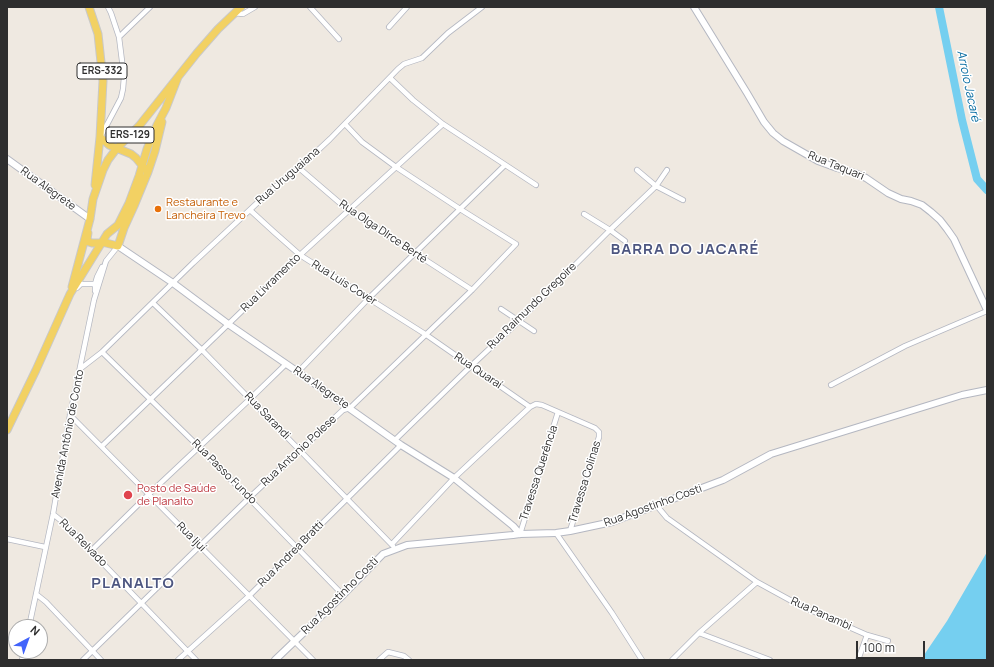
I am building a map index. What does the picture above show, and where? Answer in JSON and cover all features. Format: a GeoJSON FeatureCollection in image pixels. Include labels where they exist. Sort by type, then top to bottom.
{"type":"FeatureCollection","features":[{"type":"Feature","properties":{"kind":"main road","name":"ERS-332"},"geometry":{"type":"LineString","coordinates":[[89,7],[98,34],[103,81],[100,137],[93,199]]}},
{"type":"Feature","properties":{"kind":"main road","name":"ERS-129"},"geometry":{"type":"LineString","coordinates":[[70,294],[90,219],[93,199],[108,160],[117,148],[139,126],[218,28],[241,7]]}},
{"type":"Feature","properties":{"kind":"main road","name":"ERS-129"},"geometry":{"type":"LineString","coordinates":[[7,430],[70,294],[102,242],[118,225],[129,203],[152,137],[166,108],[178,77]]}},
{"type":"Feature","properties":{"kind":"main road"},"geometry":{"type":"LineString","coordinates":[[90,219],[87,239],[89,242],[102,242],[118,246],[124,228],[148,172],[166,108]]}},
{"type":"Feature","properties":{"kind":"main road"},"geometry":{"type":"LineString","coordinates":[[100,137],[110,145],[131,154],[148,172]]}},
{"type":"Feature","properties":{"kind":"street"},"geometry":{"type":"LineString","coordinates":[[100,137],[121,98],[124,83],[119,37],[108,7]]}},
{"type":"Feature","properties":{"kind":"street"},"geometry":{"type":"LineString","coordinates":[[119,37],[150,7]]}},
{"type":"Feature","properties":{"kind":"street"},"geometry":{"type":"LineString","coordinates":[[234,13],[243,14],[254,7]]}},
{"type":"Feature","properties":{"kind":"street"},"geometry":{"type":"LineString","coordinates":[[310,7],[339,39]]}},
{"type":"Feature","properties":{"kind":"street"},"geometry":{"type":"LineString","coordinates":[[389,27],[407,7]]}},
{"type":"Feature","properties":{"kind":"street","name":"Rua Uruguaiana"},"geometry":{"type":"LineString","coordinates":[[80,369],[102,352],[270,191],[330,139],[404,64],[422,58],[448,33],[482,7]]}},
{"type":"Feature","properties":{"kind":"street","name":"Rua Taquari"},"geometry":{"type":"LineString","coordinates":[[694,7],[764,122],[773,133],[783,141],[818,161],[855,173],[866,178],[888,193],[901,199],[922,205],[931,212],[940,220],[954,239],[987,311]]}},
{"type":"Feature","properties":{"kind":"street"},"geometry":{"type":"LineString","coordinates":[[390,78],[413,100],[443,124],[536,185]]}},
{"type":"Feature","properties":{"kind":"street"},"geometry":{"type":"LineString","coordinates":[[101,110],[110,112],[115,108]]}},
{"type":"Feature","properties":{"kind":"street"},"geometry":{"type":"LineString","coordinates":[[345,124],[362,142],[396,167],[460,209]]}},
{"type":"Feature","properties":{"kind":"street","name":"Rua Livramento"},"geometry":{"type":"LineString","coordinates":[[102,446],[300,255],[443,124]]}},
{"type":"Feature","properties":{"kind":"street","name":"Rua Alegrete"},"geometry":{"type":"LineString","coordinates":[[7,159],[90,219]]}},
{"type":"Feature","properties":{"kind":"street"},"geometry":{"type":"LineString","coordinates":[[298,372],[369,298],[505,165]]}},
{"type":"Feature","properties":{"kind":"street","name":"Rua Olga DIrce Berté"},"geometry":{"type":"LineString","coordinates":[[298,168],[348,210],[472,290]]}},
{"type":"Feature","properties":{"kind":"street"},"geometry":{"type":"LineString","coordinates":[[637,170],[656,186],[683,200]]}},
{"type":"Feature","properties":{"kind":"street","name":"Rua Raimundo Gregoire"},"geometry":{"type":"LineString","coordinates":[[395,440],[656,186],[667,170]]}},
{"type":"Feature","properties":{"kind":"street","name":"Rua Antonio Polese"},"geometry":{"type":"LineString","coordinates":[[83,660],[300,450],[343,410],[350,408],[472,290],[516,244],[460,209]]}},
{"type":"Feature","properties":{"kind":"street","name":"Rua Luis Cover"},"geometry":{"type":"LineString","coordinates":[[250,210],[300,255],[426,334]]}},
{"type":"Feature","properties":{"kind":"street"},"geometry":{"type":"LineString","coordinates":[[584,214],[625,240]]}},
{"type":"Feature","properties":{"kind":"street","name":"Rua Alegrete"},"geometry":{"type":"LineString","coordinates":[[118,246],[173,283],[228,324],[401,445],[454,478],[513,526],[520,534]]}},
{"type":"Feature","properties":{"kind":"street","name":"Avenida Antônio de Conto"},"geometry":{"type":"LineString","coordinates":[[31,619],[53,514],[70,414],[94,300],[106,261],[118,246]]}},
{"type":"Feature","properties":{"kind":"street"},"geometry":{"type":"LineString","coordinates":[[94,300],[97,277],[106,261]]}},
{"type":"Feature","properties":{"kind":"street"},"geometry":{"type":"LineString","coordinates":[[70,294],[81,284],[95,284]]}},
{"type":"Feature","properties":{"kind":"street","name":"Rua Sarandi"},"geometry":{"type":"LineString","coordinates":[[153,303],[202,350],[393,547]]}},
{"type":"Feature","properties":{"kind":"street"},"geometry":{"type":"LineString","coordinates":[[500,309],[534,331]]}},
{"type":"Feature","properties":{"kind":"street"},"geometry":{"type":"LineString","coordinates":[[831,385],[905,346],[987,311]]}},
{"type":"Feature","properties":{"kind":"street","name":"Rua Quaraí"},"geometry":{"type":"LineString","coordinates":[[426,334],[530,406]]}},
{"type":"Feature","properties":{"kind":"street","name":"Rua Passo Fundo"},"geometry":{"type":"LineString","coordinates":[[102,352],[250,498],[343,595]]}},
{"type":"Feature","properties":{"kind":"street"},"geometry":{"type":"LineString","coordinates":[[91,551],[286,364]]}},
{"type":"Feature","properties":{"kind":"street","name":"Rua Agostinho Costi"},"geometry":{"type":"LineString","coordinates":[[275,660],[343,595],[383,554],[393,547],[520,534],[556,533],[612,522],[723,480],[771,454],[962,395],[987,390]]}},
{"type":"Feature","properties":{"kind":"street"},"geometry":{"type":"LineString","coordinates":[[393,547],[454,478],[530,406],[536,404],[542,405],[558,412]]}},
{"type":"Feature","properties":{"kind":"street","name":"Travessa Colinas"},"geometry":{"type":"LineString","coordinates":[[558,412],[595,428],[599,432],[599,437],[570,531]]}},
{"type":"Feature","properties":{"kind":"street","name":"Travessa Querência"},"geometry":{"type":"LineString","coordinates":[[520,534],[558,412]]}},
{"type":"Feature","properties":{"kind":"street","name":"Rua Ijuí"},"geometry":{"type":"LineString","coordinates":[[70,414],[313,660]]}},
{"type":"Feature","properties":{"kind":"street","name":"Rua Andrea Bratti"},"geometry":{"type":"LineString","coordinates":[[178,660],[249,596],[401,445]]}},
{"type":"Feature","properties":{"kind":"street","name":"Rua Panambi"},"geometry":{"type":"LineString","coordinates":[[657,506],[667,518],[756,582],[799,605],[867,635],[888,641]]}},
{"type":"Feature","properties":{"kind":"street","name":"Rua Relvado"},"geometry":{"type":"LineString","coordinates":[[53,514],[64,523],[196,660]]}},
{"type":"Feature","properties":{"kind":"street"},"geometry":{"type":"LineString","coordinates":[[556,533],[612,613],[642,660]]}},
{"type":"Feature","properties":{"kind":"street"},"geometry":{"type":"LineString","coordinates":[[7,540],[45,547]]}},
{"type":"Feature","properties":{"kind":"street"},"geometry":{"type":"LineString","coordinates":[[672,660],[699,633],[756,582]]}},
{"type":"Feature","properties":{"kind":"street"},"geometry":{"type":"LineString","coordinates":[[36,594],[46,602],[101,660]]}},
{"type":"Feature","properties":{"kind":"street"},"geometry":{"type":"LineString","coordinates":[[699,633],[770,660]]}},
{"type":"Feature","properties":{"kind":"street"},"geometry":{"type":"LineString","coordinates":[[858,660],[867,635]]}},
{"type":"Feature","properties":{"kind":"street"},"geometry":{"type":"LineString","coordinates":[[379,660],[388,652],[404,656],[409,660]]}},
{"type":"Feature","properties":{"kind":"water"},"geometry":{"type":"Polygon","coordinates":[[[987,552],[987,660],[921,660],[947,621],[987,552]]]}},
{"type":"Feature","properties":{"kind":"waterway","name":"Arroio Jacaré"},"geometry":{"type":"LineString","coordinates":[[939,7],[962,120],[977,179],[987,190]]}},
{"type":"Feature","properties":{"kind":"place","name":"Restaurante e Lancheira Trevo"},"geometry":{"type":"Point","coordinates":[158,209]}},
{"type":"Feature","properties":{"kind":"place","name":"Posto de Saúde de Planalto"},"geometry":{"type":"Point","coordinates":[128,495]}},
{"type":"Feature","properties":{"kind":"district","name":"BARRA DO JACARÉ"},"geometry":{"type":"Point","coordinates":[685,250]}},
{"type":"Feature","properties":{"kind":"district","name":"PLANALTO"},"geometry":{"type":"Point","coordinates":[133,584]}}]}
